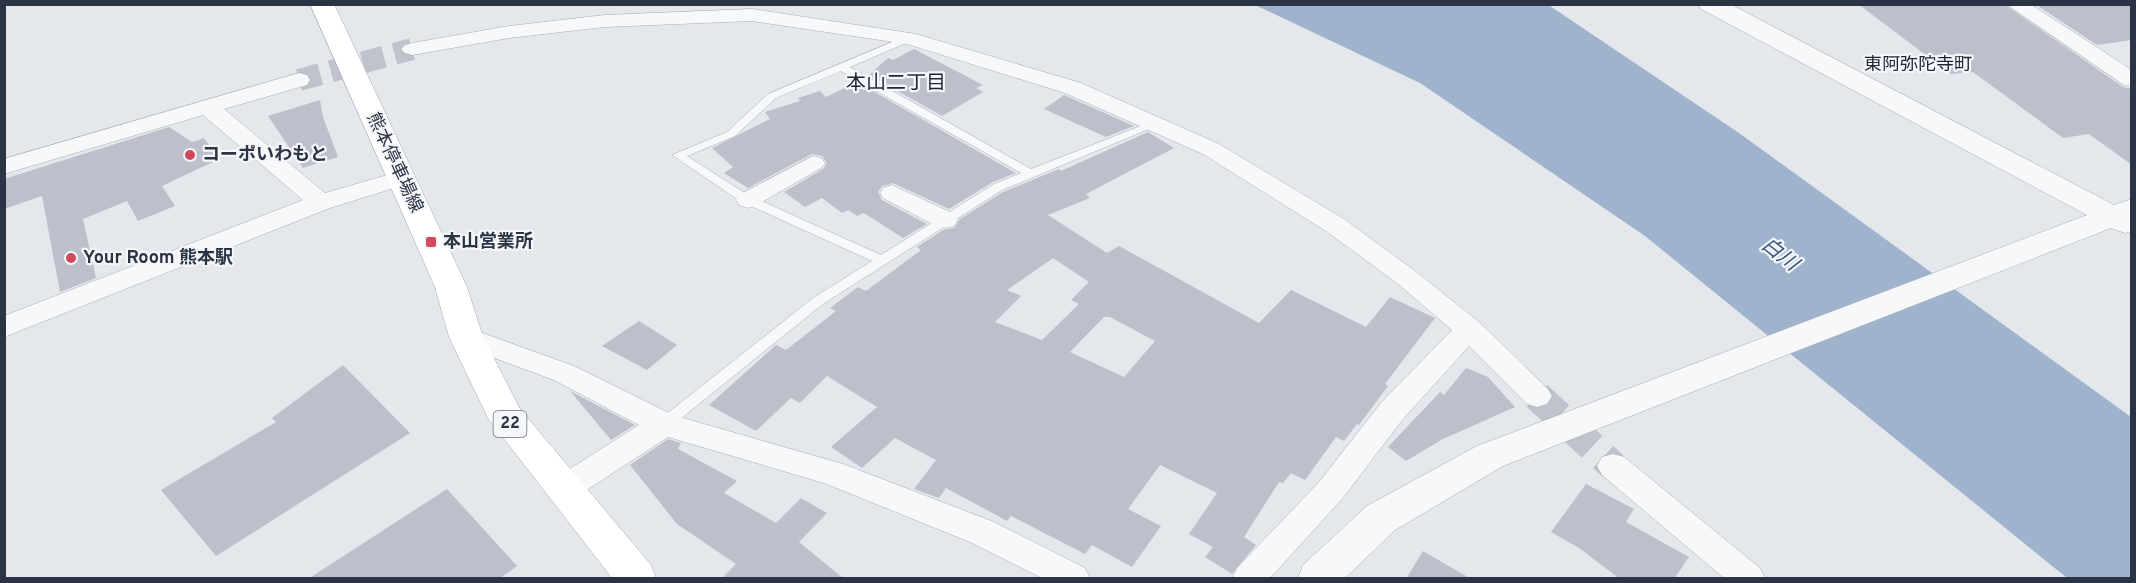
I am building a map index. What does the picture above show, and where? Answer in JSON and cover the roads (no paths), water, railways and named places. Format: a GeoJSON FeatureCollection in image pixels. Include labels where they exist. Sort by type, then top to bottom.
{"type":"FeatureCollection","features":[{"type":"Feature","properties":{"kind":"main road","name":"熊本停車場線"},"geometry":{"type":"LineString","coordinates":[[322,4],[451,287],[466,337],[506,418],[565,488],[636,579]]}},
{"type":"Feature","properties":{"kind":"street"},"geometry":{"type":"LineString","coordinates":[[1710,4],[2126,214]]}},
{"type":"Feature","properties":{"kind":"street"},"geometry":{"type":"LineString","coordinates":[[1750,4],[2126,214]]}},
{"type":"Feature","properties":{"kind":"street"},"geometry":{"type":"LineString","coordinates":[[2016,4],[2132,80]]}},
{"type":"Feature","properties":{"kind":"street"},"geometry":{"type":"LineString","coordinates":[[412,49],[510,32],[605,21],[752,15],[909,38],[1073,88],[1211,149],[1335,225],[1469,329],[1537,396]]}},
{"type":"Feature","properties":{"kind":"street"},"geometry":{"type":"LineString","coordinates":[[4,167],[299,80]]}},
{"type":"Feature","properties":{"kind":"street"},"geometry":{"type":"LineString","coordinates":[[206,106],[321,202]]}},
{"type":"Feature","properties":{"kind":"street"},"geometry":{"type":"LineString","coordinates":[[748,200],[813,163]]}},
{"type":"Feature","properties":{"kind":"street"},"geometry":{"type":"LineString","coordinates":[[4,327],[321,202],[401,178]]}},
{"type":"Feature","properties":{"kind":"street"},"geometry":{"type":"LineString","coordinates":[[892,194],[945,220]]}},
{"type":"Feature","properties":{"kind":"street"},"geometry":{"type":"LineString","coordinates":[[1318,579],[1381,518],[1490,456],[2071,231],[2126,214]]}},
{"type":"Feature","properties":{"kind":"street"},"geometry":{"type":"LineString","coordinates":[[1250,579],[1331,490],[1392,411],[1469,329]]}},
{"type":"Feature","properties":{"kind":"street"},"geometry":{"type":"LineString","coordinates":[[466,337],[564,373],[664,424],[832,473],[982,532],[1073,579]]}},
{"type":"Feature","properties":{"kind":"street"},"geometry":{"type":"LineString","coordinates":[[565,488],[664,424]]}},
{"type":"Feature","properties":{"kind":"street"},"geometry":{"type":"LineString","coordinates":[[1613,466],[1748,579]]}},
{"type":"Feature","properties":{"kind":"lane"},"geometry":{"type":"LineString","coordinates":[[881,260],[748,200],[678,155],[731,134],[772,96],[844,68],[909,38]]}},
{"type":"Feature","properties":{"kind":"lane"},"geometry":{"type":"LineString","coordinates":[[844,68],[1031,174]]}},
{"type":"Feature","properties":{"kind":"lane"},"geometry":{"type":"LineString","coordinates":[[664,424],[818,301],[998,187],[1155,124]]}},
{"type":"Feature","properties":{"kind":"water","name":"白川"},"geometry":{"type":"Polygon","coordinates":[[[1547,4],[1739,133],[2131,417],[2131,578],[2067,578],[1645,236],[1420,83],[1255,5],[1547,4]]]}},
{"type":"Feature","properties":{"kind":"tunnel"},"geometry":{"type":"LineString","coordinates":[[299,80],[412,49]]}},
{"type":"Feature","properties":{"kind":"tunnel"},"geometry":{"type":"LineString","coordinates":[[1537,396],[1613,466]]}},
{"type":"Feature","properties":{"kind":"place","name":"コーポいわもと"},"geometry":{"type":"Point","coordinates":[190,155]}},
{"type":"Feature","properties":{"kind":"place","name":"本山営業所"},"geometry":{"type":"Point","coordinates":[431,242]}},
{"type":"Feature","properties":{"kind":"place","name":"Your Room 熊本駅"},"geometry":{"type":"Point","coordinates":[71,258]}},
{"type":"Feature","properties":{"kind":"district","name":"東阿弥陀寺町"},"geometry":{"type":"Point","coordinates":[1918,65]}},
{"type":"Feature","properties":{"kind":"district","name":"本山二丁目"},"geometry":{"type":"Point","coordinates":[896,84]}}]}
